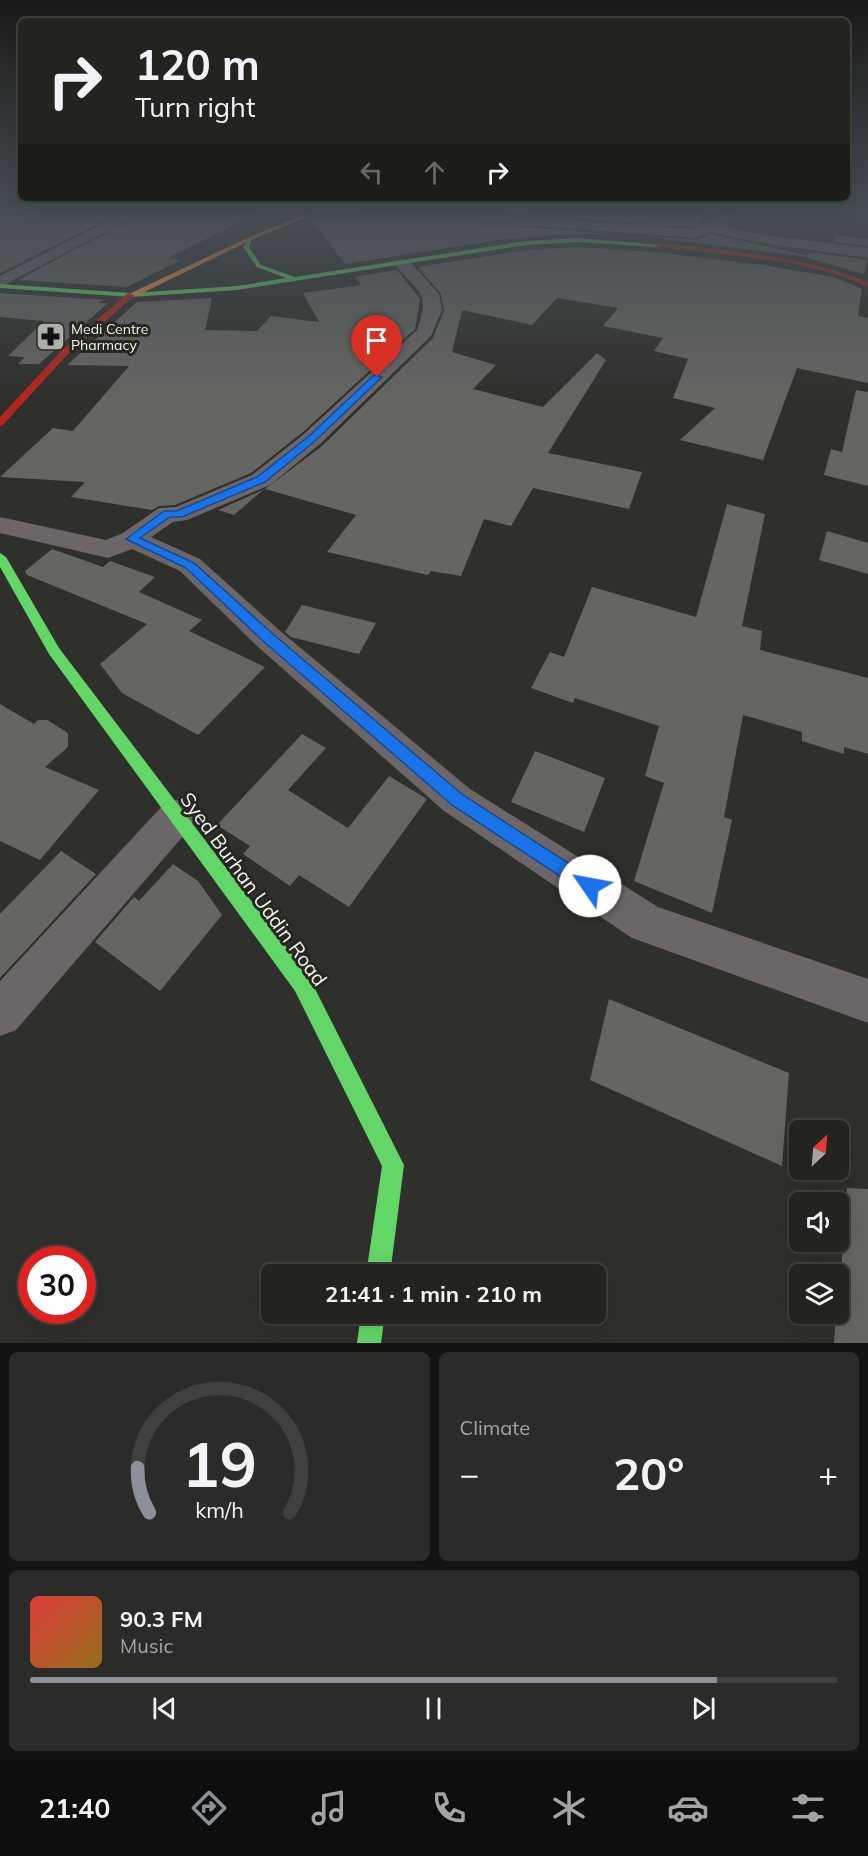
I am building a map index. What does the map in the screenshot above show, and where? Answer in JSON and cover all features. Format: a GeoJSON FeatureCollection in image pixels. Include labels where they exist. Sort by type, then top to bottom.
{"type":"FeatureCollection","features":[{"type":"Feature","properties":{"kind":"main road"},"geometry":{"type":"LineString","coordinates":[[0,423],[63,354],[130,295],[177,273]]}},
{"type":"Feature","properties":{"kind":"main road"},"geometry":{"type":"LineString","coordinates":[[270,273],[300,280]]}},
{"type":"Feature","properties":{"kind":"main road"},"geometry":{"type":"LineString","coordinates":[[0,284],[130,295],[237,288],[344,273]]}},
{"type":"Feature","properties":{"kind":"main road"},"geometry":{"type":"LineString","coordinates":[[843,273],[868,284]]}},
{"type":"Feature","properties":{"kind":"main road","name":"Syed Burhan Uddin Road"},"geometry":{"type":"LineString","coordinates":[[0,557],[54,651],[302,984],[393,1165],[380,1264]]}},
{"type":"Feature","properties":{"kind":"main road"},"geometry":{"type":"LineString","coordinates":[[369,1343],[372,1324]]}},
{"type":"Feature","properties":{"kind":"street"},"geometry":{"type":"LineString","coordinates":[[0,284],[21,273]]}},
{"type":"Feature","properties":{"kind":"street"},"geometry":{"type":"LineString","coordinates":[[0,525],[108,549],[132,539],[168,513],[178,515],[261,480],[312,439],[425,332],[433,310],[432,294],[411,273]]}},
{"type":"Feature","properties":{"kind":"street"},"geometry":{"type":"LineString","coordinates":[[132,539],[190,565],[268,638],[457,800],[647,924],[868,1001]]}},
{"type":"Feature","properties":{"kind":"street"},"geometry":{"type":"LineString","coordinates":[[0,1014],[177,816]]}},
{"type":"Feature","properties":{"kind":"building"},"geometry":{"type":"Polygon","coordinates":[[[32,273],[156,273],[127,287],[18,280],[32,273]]]}},
{"type":"Feature","properties":{"kind":"building"},"geometry":{"type":"Polygon","coordinates":[[[399,273],[420,299],[415,329],[303,432],[251,473],[175,505],[159,506],[152,510],[71,497],[85,482],[0,477],[53,428],[73,431],[129,366],[67,365],[137,302],[212,298],[205,330],[257,331],[271,316],[319,322],[303,293],[361,285],[355,277],[399,273]]]}},
{"type":"Feature","properties":{"kind":"building"},"geometry":{"type":"Polygon","coordinates":[[[423,273],[808,273],[834,277],[862,289],[858,316],[868,318],[868,383],[797,368],[763,460],[680,440],[715,408],[673,398],[688,359],[654,351],[663,338],[603,326],[618,308],[557,298],[532,325],[462,310],[452,352],[496,365],[473,389],[543,407],[597,353],[606,360],[548,453],[642,472],[629,509],[533,488],[511,526],[484,519],[461,576],[431,571],[428,575],[327,552],[356,515],[265,489],[322,446],[433,338],[444,311],[441,294],[423,273]]]}},
{"type":"Feature","properties":{"kind":"building"},"geometry":{"type":"Polygon","coordinates":[[[0,293],[104,300],[98,303],[108,303],[39,364],[18,364],[25,357],[8,356],[44,321],[0,317],[0,293]]]}},
{"type":"Feature","properties":{"kind":"building"},"geometry":{"type":"Polygon","coordinates":[[[856,390],[868,392],[868,486],[824,475],[831,449],[842,452],[856,390]]]}},
{"type":"Feature","properties":{"kind":"building"},"geometry":{"type":"Polygon","coordinates":[[[263,490],[234,515],[218,510],[263,490]]]}},
{"type":"Feature","properties":{"kind":"building"},"geometry":{"type":"Polygon","coordinates":[[[727,504],[765,514],[742,626],[762,631],[760,650],[868,678],[868,754],[844,747],[844,754],[802,741],[802,732],[743,715],[724,817],[732,820],[712,913],[634,881],[664,783],[645,776],[659,726],[575,698],[573,703],[531,688],[550,652],[564,657],[592,587],[696,617],[727,504]]]}},
{"type":"Feature","properties":{"kind":"building"},"geometry":{"type":"Polygon","coordinates":[[[827,531],[868,543],[868,574],[819,560],[827,531]]]}},
{"type":"Feature","properties":{"kind":"building"},"geometry":{"type":"Polygon","coordinates":[[[52,549],[103,567],[110,561],[155,577],[139,592],[202,620],[189,631],[265,667],[198,735],[122,693],[100,664],[147,624],[27,575],[25,571],[52,549]]]}},
{"type":"Feature","properties":{"kind":"building"},"geometry":{"type":"Polygon","coordinates":[[[302,605],[376,623],[359,654],[291,637],[285,632],[302,605]]]}},
{"type":"Feature","properties":{"kind":"building"},"geometry":{"type":"Polygon","coordinates":[[[0,704],[34,724],[38,720],[47,720],[68,733],[68,747],[45,767],[99,790],[40,860],[0,841],[0,704]]]}},
{"type":"Feature","properties":{"kind":"building"},"geometry":{"type":"Polygon","coordinates":[[[302,734],[326,748],[288,790],[348,828],[389,776],[427,799],[349,907],[299,875],[290,886],[243,854],[250,846],[217,825],[302,734]]]}},
{"type":"Feature","properties":{"kind":"building"},"geometry":{"type":"Polygon","coordinates":[[[535,751],[605,778],[584,832],[511,802],[535,751]]]}},
{"type":"Feature","properties":{"kind":"building"},"geometry":{"type":"Polygon","coordinates":[[[61,851],[96,874],[0,978],[0,914],[61,851]]]}},
{"type":"Feature","properties":{"kind":"building"},"geometry":{"type":"Polygon","coordinates":[[[173,864],[198,881],[222,915],[160,991],[95,942],[134,897],[139,901],[173,864]]]}},
{"type":"Feature","properties":{"kind":"building"},"geometry":{"type":"Polygon","coordinates":[[[609,999],[789,1073],[782,1166],[590,1080],[609,999]]]}},
{"type":"Feature","properties":{"kind":"building"},"geometry":{"type":"Polygon","coordinates":[[[847,1188],[868,1189],[868,1343],[834,1343],[835,1324],[849,1324],[849,1264],[842,1264],[842,1252],[849,1252],[849,1192],[847,1192],[847,1188]]]}},
{"type":"Feature","properties":{"kind":"traffic: fast"},"geometry":{"type":"LineString","coordinates":[[277,273],[295,279]]}},
{"type":"Feature","properties":{"kind":"traffic: fast"},"geometry":{"type":"LineString","coordinates":[[0,286],[131,295],[237,288],[335,273]]}},
{"type":"Feature","properties":{"kind":"traffic: fast"},"geometry":{"type":"LineString","coordinates":[[0,557],[54,651],[302,984],[393,1165],[380,1264]]}},
{"type":"Feature","properties":{"kind":"traffic: fast"},"geometry":{"type":"LineString","coordinates":[[369,1343],[372,1324]]}},
{"type":"Feature","properties":{"kind":"traffic: slow"},"geometry":{"type":"LineString","coordinates":[[131,295],[178,273]]}},
{"type":"Feature","properties":{"kind":"traffic: jam"},"geometry":{"type":"LineString","coordinates":[[838,273],[868,284]]}},
{"type":"Feature","properties":{"kind":"traffic: jam"},"geometry":{"type":"LineString","coordinates":[[0,423],[63,354],[131,295]]}},
{"type":"Feature","properties":{"kind":"place","name":"Medi Centre Pharmacy"},"geometry":{"type":"Point","coordinates":[50,337]}},
{"type":"Feature","properties":{"kind":"route"},"geometry":{"type":"LineString","coordinates":[[377,377],[312,439],[261,480],[178,515],[168,513],[132,539],[190,565],[268,638],[457,800],[590,886]]}}]}
